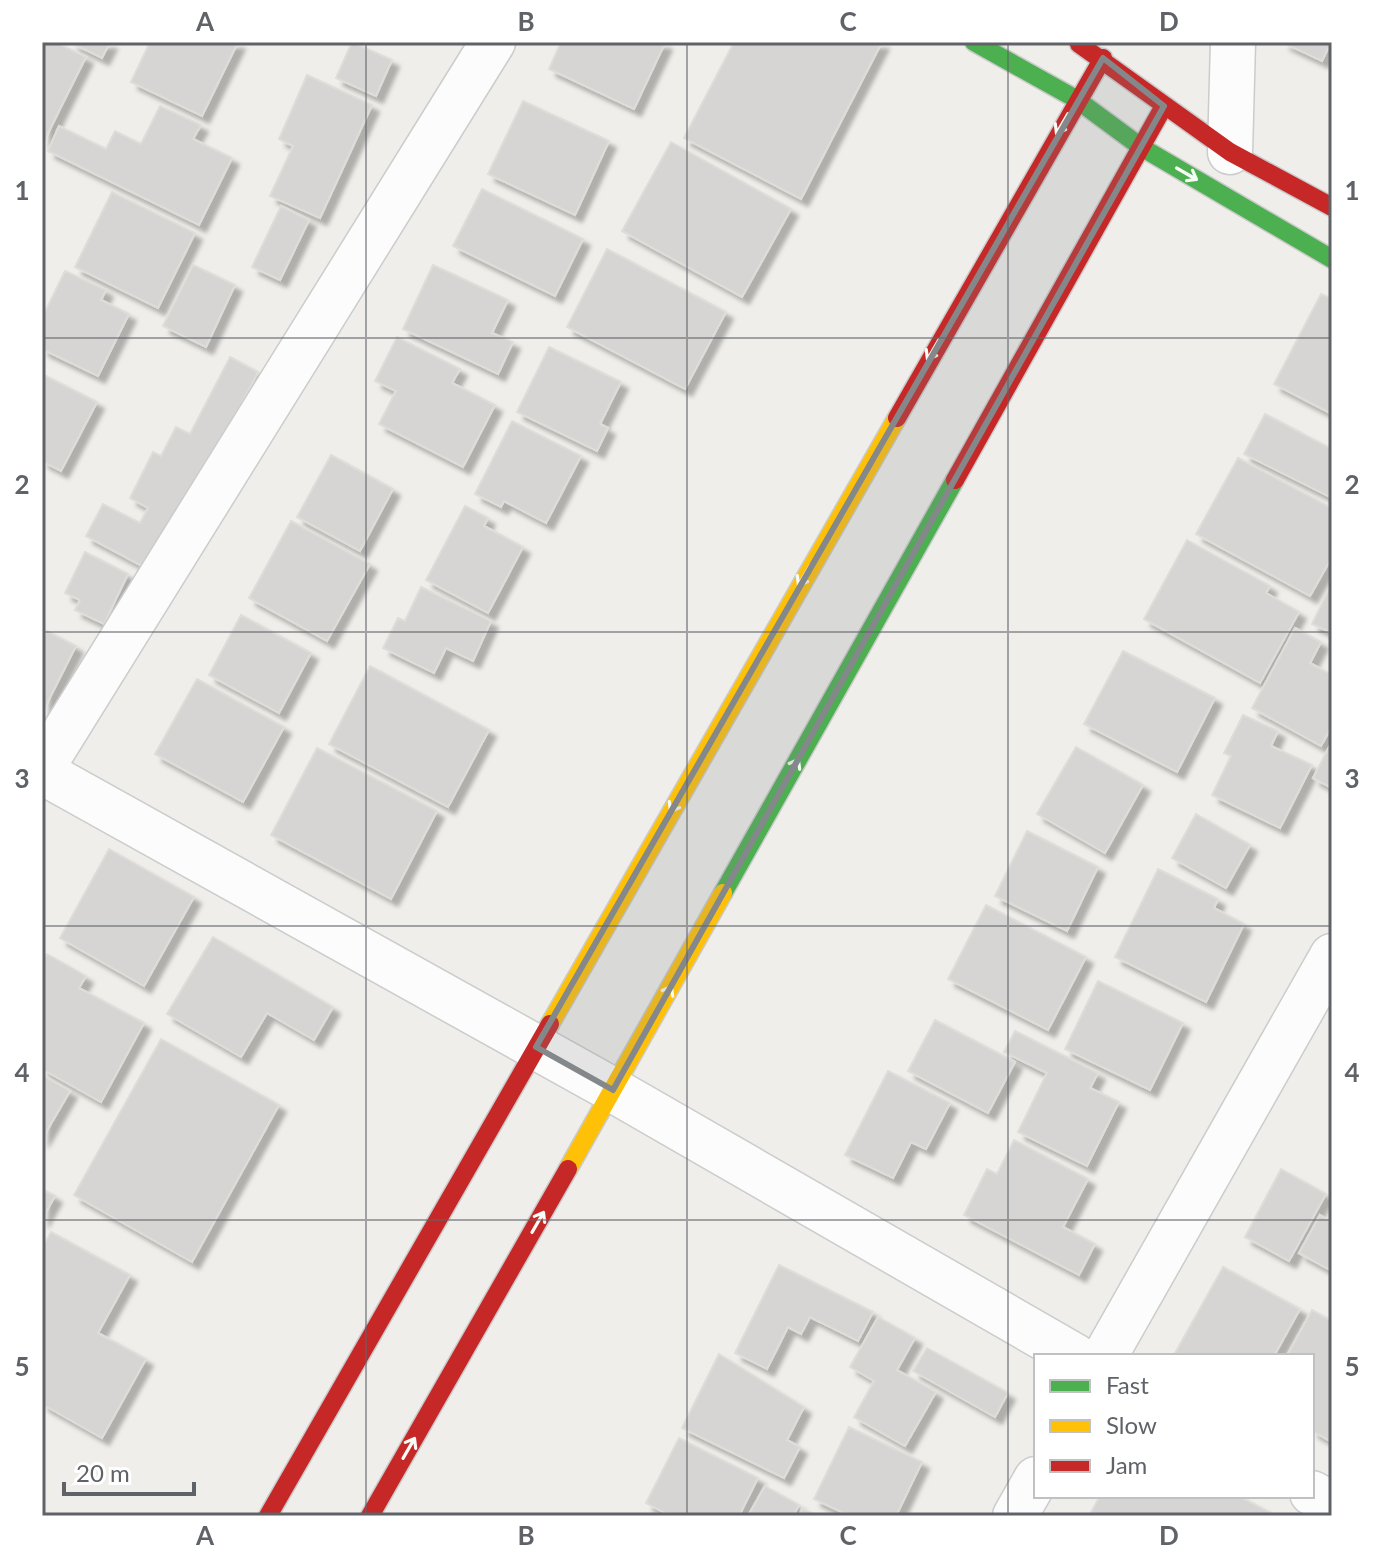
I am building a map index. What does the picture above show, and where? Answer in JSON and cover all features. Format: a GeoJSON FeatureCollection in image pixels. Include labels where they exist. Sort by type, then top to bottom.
{"type":"FeatureCollection","features":[{"type":"Feature","properties":{"kind":"main road"},"geometry":{"type":"LineString","coordinates":[[974,42],[1076,99],[1141,147],[1332,259]]}},
{"type":"Feature","properties":{"kind":"main road"},"geometry":{"type":"LineString","coordinates":[[1077,42],[1230,152],[1332,207]]}},
{"type":"Feature","properties":{"kind":"main road"},"geometry":{"type":"LineString","coordinates":[[268,1516],[1076,99],[1103,58]]}},
{"type":"Feature","properties":{"kind":"main road"},"geometry":{"type":"LineString","coordinates":[[370,1516],[613,1090],[1164,106]]}},
{"type":"Feature","properties":{"kind":"street"},"geometry":{"type":"LineString","coordinates":[[493,42],[42,770],[613,1090],[1072,1354]]}},
{"type":"Feature","properties":{"kind":"street"},"geometry":{"type":"LineString","coordinates":[[1230,152],[1233,42]]}},
{"type":"Feature","properties":{"kind":"street"},"geometry":{"type":"LineString","coordinates":[[1106,1354],[1332,956]]}},
{"type":"Feature","properties":{"kind":"street"},"geometry":{"type":"LineString","coordinates":[[1015,1516],[1034,1483]]}},
{"type":"Feature","properties":{"kind":"street"},"geometry":{"type":"LineString","coordinates":[[1314,1494],[1332,1504]]}},
{"type":"Feature","properties":{"kind":"highlighted area"},"geometry":{"type":"Polygon","coordinates":[[[1103,58],[1164,106],[613,1090],[536,1047],[1103,58]]]}},
{"type":"Feature","properties":{"kind":"building"},"geometry":{"type":"Polygon","coordinates":[[[42,42],[55,42],[86,57],[43,143],[42,42]]]}},
{"type":"Feature","properties":{"kind":"building"},"geometry":{"type":"Polygon","coordinates":[[[70,42],[110,42],[102,58],[70,42]]]}},
{"type":"Feature","properties":{"kind":"building"},"geometry":{"type":"Polygon","coordinates":[[[150,42],[238,42],[202,116],[131,82],[150,42]]]}},
{"type":"Feature","properties":{"kind":"building"},"geometry":{"type":"Polygon","coordinates":[[[352,42],[392,60],[376,96],[336,78],[352,42]]]}},
{"type":"Feature","properties":{"kind":"building"},"geometry":{"type":"Polygon","coordinates":[[[561,42],[665,43],[634,109],[549,69],[561,42]]]}},
{"type":"Feature","properties":{"kind":"building"},"geometry":{"type":"Polygon","coordinates":[[[734,42],[882,42],[801,199],[684,138],[734,42]]]}},
{"type":"Feature","properties":{"kind":"building"},"geometry":{"type":"Polygon","coordinates":[[[1282,42],[1331,42],[1322,61],[1282,42]]]}},
{"type":"Feature","properties":{"kind":"building"},"geometry":{"type":"Polygon","coordinates":[[[307,75],[372,105],[320,218],[270,196],[293,146],[279,139],[307,75]]]}},
{"type":"Feature","properties":{"kind":"building"},"geometry":{"type":"Polygon","coordinates":[[[523,101],[609,141],[575,215],[488,174],[523,101]]]}},
{"type":"Feature","properties":{"kind":"building"},"geometry":{"type":"Polygon","coordinates":[[[160,106],[201,125],[193,139],[232,158],[199,225],[48,151],[59,126],[106,149],[115,131],[141,144],[160,106]]]}},
{"type":"Feature","properties":{"kind":"building"},"geometry":{"type":"Polygon","coordinates":[[[671,142],[791,209],[742,297],[622,231],[671,142]]]}},
{"type":"Feature","properties":{"kind":"building"},"geometry":{"type":"Polygon","coordinates":[[[482,189],[583,239],[555,296],[453,246],[482,189]]]}},
{"type":"Feature","properties":{"kind":"building"},"geometry":{"type":"Polygon","coordinates":[[[112,192],[195,233],[158,308],[75,267],[112,192]]]}},
{"type":"Feature","properties":{"kind":"building"},"geometry":{"type":"Polygon","coordinates":[[[281,206],[309,220],[280,280],[252,267],[281,206]]]}},
{"type":"Feature","properties":{"kind":"building"},"geometry":{"type":"Polygon","coordinates":[[[607,249],[726,312],[685,389],[567,327],[607,249]]]}},
{"type":"Feature","properties":{"kind":"building"},"geometry":{"type":"Polygon","coordinates":[[[193,265],[235,285],[206,347],[163,326],[193,265]]]}},
{"type":"Feature","properties":{"kind":"building"},"geometry":{"type":"Polygon","coordinates":[[[433,265],[508,300],[492,333],[513,342],[498,374],[403,329],[433,265]]]}},
{"type":"Feature","properties":{"kind":"building"},"geometry":{"type":"Polygon","coordinates":[[[65,271],[106,290],[101,300],[129,314],[98,376],[42,349],[42,318],[65,271]]]}},
{"type":"Feature","properties":{"kind":"building"},"geometry":{"type":"Polygon","coordinates":[[[1321,294],[1332,299],[1332,414],[1274,384],[1321,294]]]}},
{"type":"Feature","properties":{"kind":"building"},"geometry":{"type":"Polygon","coordinates":[[[397,337],[460,369],[452,383],[495,405],[463,467],[379,424],[396,391],[375,381],[397,337]]]}},
{"type":"Feature","properties":{"kind":"building"},"geometry":{"type":"Polygon","coordinates":[[[549,347],[621,382],[600,424],[608,428],[597,451],[517,412],[549,347]]]}},
{"type":"Feature","properties":{"kind":"building"},"geometry":{"type":"Polygon","coordinates":[[[230,357],[258,372],[153,572],[86,536],[103,504],[140,523],[148,508],[130,498],[153,452],[161,456],[176,427],[190,434],[230,357]]]}},
{"type":"Feature","properties":{"kind":"building"},"geometry":{"type":"Polygon","coordinates":[[[42,374],[97,402],[61,471],[42,461],[42,374]]]}},
{"type":"Feature","properties":{"kind":"building"},"geometry":{"type":"Polygon","coordinates":[[[1265,414],[1332,449],[1332,488],[1328,496],[1244,454],[1265,414]]]}},
{"type":"Feature","properties":{"kind":"building"},"geometry":{"type":"Polygon","coordinates":[[[512,421],[581,456],[546,523],[504,501],[501,507],[475,494],[512,421]]]}},
{"type":"Feature","properties":{"kind":"building"},"geometry":{"type":"Polygon","coordinates":[[[331,455],[393,489],[360,551],[297,517],[331,455]]]}},
{"type":"Feature","properties":{"kind":"building"},"geometry":{"type":"Polygon","coordinates":[[[1238,458],[1332,508],[1332,557],[1310,596],[1196,534],[1238,458]]]}},
{"type":"Feature","properties":{"kind":"building"},"geometry":{"type":"Polygon","coordinates":[[[465,506],[488,518],[484,526],[523,547],[488,613],[426,580],[465,506]]]}},
{"type":"Feature","properties":{"kind":"building"},"geometry":{"type":"Polygon","coordinates":[[[291,521],[370,564],[327,641],[249,598],[291,521]]]}},
{"type":"Feature","properties":{"kind":"building"},"geometry":{"type":"Polygon","coordinates":[[[1187,540],[1270,586],[1266,593],[1299,612],[1260,683],[1144,619],[1187,540]]]}},
{"type":"Feature","properties":{"kind":"building"},"geometry":{"type":"Polygon","coordinates":[[[85,552],[128,574],[104,624],[75,610],[80,600],[65,593],[85,552]]]}},
{"type":"Feature","properties":{"kind":"building"},"geometry":{"type":"Polygon","coordinates":[[[1332,583],[1332,633],[1312,624],[1332,583]]]}},
{"type":"Feature","properties":{"kind":"building"},"geometry":{"type":"Polygon","coordinates":[[[421,587],[491,621],[473,661],[446,648],[434,673],[383,648],[398,618],[405,621],[421,587]]]}},
{"type":"Feature","properties":{"kind":"building"},"geometry":{"type":"Polygon","coordinates":[[[241,615],[311,653],[279,713],[209,675],[241,615]]]}},
{"type":"Feature","properties":{"kind":"building"},"geometry":{"type":"Polygon","coordinates":[[[1295,628],[1321,642],[1310,663],[1332,675],[1332,726],[1321,746],[1252,708],[1295,628]]]}},
{"type":"Feature","properties":{"kind":"building"},"geometry":{"type":"Polygon","coordinates":[[[47,631],[76,646],[43,711],[42,640],[47,631]]]}},
{"type":"Feature","properties":{"kind":"building"},"geometry":{"type":"Polygon","coordinates":[[[1123,651],[1215,698],[1177,772],[1084,724],[1123,651]]]}},
{"type":"Feature","properties":{"kind":"building"},"geometry":{"type":"Polygon","coordinates":[[[370,666],[489,730],[448,807],[329,744],[370,666]]]}},
{"type":"Feature","properties":{"kind":"building"},"geometry":{"type":"Polygon","coordinates":[[[197,679],[284,727],[243,802],[155,754],[197,679]]]}},
{"type":"Feature","properties":{"kind":"building"},"geometry":{"type":"Polygon","coordinates":[[[1243,715],[1278,731],[1271,746],[1312,765],[1280,828],[1212,795],[1231,756],[1224,753],[1243,715]]]}},
{"type":"Feature","properties":{"kind":"building"},"geometry":{"type":"Polygon","coordinates":[[[1332,746],[1332,788],[1313,778],[1332,746]]]}},
{"type":"Feature","properties":{"kind":"building"},"geometry":{"type":"Polygon","coordinates":[[[1076,747],[1143,785],[1105,853],[1037,814],[1076,747]]]}},
{"type":"Feature","properties":{"kind":"building"},"geometry":{"type":"Polygon","coordinates":[[[317,748],[437,811],[391,899],[271,835],[317,748]]]}},
{"type":"Feature","properties":{"kind":"building"},"geometry":{"type":"Polygon","coordinates":[[[1196,814],[1250,845],[1226,888],[1172,858],[1196,814]]]}},
{"type":"Feature","properties":{"kind":"building"},"geometry":{"type":"Polygon","coordinates":[[[1027,831],[1098,867],[1067,931],[995,896],[1027,831]]]}},
{"type":"Feature","properties":{"kind":"building"},"geometry":{"type":"Polygon","coordinates":[[[109,849],[194,897],[144,986],[60,938],[109,849]]]}},
{"type":"Feature","properties":{"kind":"building"},"geometry":{"type":"Polygon","coordinates":[[[1158,869],[1218,899],[1214,908],[1244,924],[1206,1002],[1115,957],[1158,869]]]}},
{"type":"Feature","properties":{"kind":"building"},"geometry":{"type":"Polygon","coordinates":[[[986,905],[1086,957],[1048,1030],[948,979],[986,905]]]}},
{"type":"Feature","properties":{"kind":"building"},"geometry":{"type":"Polygon","coordinates":[[[213,937],[333,1007],[314,1040],[267,1013],[241,1057],[167,1014],[213,937]]]}},
{"type":"Feature","properties":{"kind":"building"},"geometry":{"type":"Polygon","coordinates":[[[47,954],[86,976],[79,988],[144,1023],[101,1102],[42,1069],[42,963],[47,954]]]}},
{"type":"Feature","properties":{"kind":"building"},"geometry":{"type":"Polygon","coordinates":[[[1098,981],[1183,1023],[1150,1090],[1065,1049],[1098,981]]]}},
{"type":"Feature","properties":{"kind":"building"},"geometry":{"type":"Polygon","coordinates":[[[935,1020],[1015,1062],[988,1113],[908,1071],[935,1020]]]}},
{"type":"Feature","properties":{"kind":"building"},"geometry":{"type":"Polygon","coordinates":[[[1015,1031],[1098,1073],[1090,1088],[1119,1102],[1087,1166],[1018,1132],[1047,1073],[1004,1052],[1015,1031]]]}},
{"type":"Feature","properties":{"kind":"building"},"geometry":{"type":"Polygon","coordinates":[[[161,1039],[279,1105],[192,1262],[74,1195],[161,1039]]]}},
{"type":"Feature","properties":{"kind":"building"},"geometry":{"type":"Polygon","coordinates":[[[888,1071],[950,1103],[926,1149],[911,1142],[893,1178],[845,1155],[888,1071]]]}},
{"type":"Feature","properties":{"kind":"building"},"geometry":{"type":"Polygon","coordinates":[[[42,1075],[70,1091],[42,1139],[42,1075]]]}},
{"type":"Feature","properties":{"kind":"building"},"geometry":{"type":"Polygon","coordinates":[[[1014,1140],[1088,1179],[1063,1227],[1095,1244],[1079,1275],[964,1215],[987,1169],[997,1174],[1014,1140]]]}},
{"type":"Feature","properties":{"kind":"building"},"geometry":{"type":"Polygon","coordinates":[[[1281,1169],[1326,1194],[1289,1261],[1245,1237],[1281,1169]]]}},
{"type":"Feature","properties":{"kind":"building"},"geometry":{"type":"Polygon","coordinates":[[[42,1189],[55,1196],[42,1219],[42,1189]]]}},
{"type":"Feature","properties":{"kind":"building"},"geometry":{"type":"Polygon","coordinates":[[[1320,1215],[1332,1222],[1332,1271],[1299,1253],[1320,1215]]]}},
{"type":"Feature","properties":{"kind":"building"},"geometry":{"type":"Polygon","coordinates":[[[51,1232],[130,1275],[98,1333],[146,1359],[102,1438],[42,1404],[42,1248],[51,1232]]]}},
{"type":"Feature","properties":{"kind":"building"},"geometry":{"type":"Polygon","coordinates":[[[779,1265],[873,1312],[858,1341],[810,1317],[801,1334],[788,1327],[767,1369],[735,1353],[779,1265]]]}},
{"type":"Feature","properties":{"kind":"building"},"geometry":{"type":"Polygon","coordinates":[[[1223,1267],[1300,1309],[1275,1354],[1175,1354],[1223,1267]]]}},
{"type":"Feature","properties":{"kind":"building"},"geometry":{"type":"Polygon","coordinates":[[[1312,1310],[1332,1321],[1332,1442],[1314,1432],[1314,1354],[1288,1354],[1312,1310]]]}},
{"type":"Feature","properties":{"kind":"building"},"geometry":{"type":"Polygon","coordinates":[[[878,1317],[915,1338],[897,1370],[936,1392],[905,1446],[854,1417],[874,1381],[850,1367],[878,1317]]]}},
{"type":"Feature","properties":{"kind":"building"},"geometry":{"type":"Polygon","coordinates":[[[927,1348],[1008,1393],[995,1417],[913,1371],[927,1348]]]}},
{"type":"Feature","properties":{"kind":"building"},"geometry":{"type":"Polygon","coordinates":[[[719,1354],[804,1407],[787,1440],[800,1447],[784,1478],[682,1428],[719,1354]]]}},
{"type":"Feature","properties":{"kind":"building"},"geometry":{"type":"Polygon","coordinates":[[[849,1427],[922,1462],[896,1516],[850,1516],[814,1499],[849,1427]]]}},
{"type":"Feature","properties":{"kind":"building"},"geometry":{"type":"Polygon","coordinates":[[[679,1438],[758,1478],[739,1516],[671,1516],[646,1503],[679,1438]]]}},
{"type":"Feature","properties":{"kind":"building"},"geometry":{"type":"Polygon","coordinates":[[[765,1486],[799,1505],[793,1516],[748,1516],[765,1486]]]}},
{"type":"Feature","properties":{"kind":"building"},"geometry":{"type":"Polygon","coordinates":[[[1099,1498],[1243,1498],[1277,1516],[1089,1516],[1099,1498]]]}},
{"type":"Feature","properties":{"kind":"building"},"geometry":{"type":"Polygon","coordinates":[[[802,1509],[819,1516],[799,1516],[802,1509]]]}},
{"type":"Feature","properties":{"kind":"traffic: fast"},"geometry":{"type":"LineString","coordinates":[[974,42],[1076,99],[1141,147],[1332,259]]}},
{"type":"Feature","properties":{"kind":"traffic: fast"},"geometry":{"type":"LineString","coordinates":[[723,893],[955,480]]}},
{"type":"Feature","properties":{"kind":"traffic: slow"},"geometry":{"type":"LineString","coordinates":[[550,1024],[897,418]]}},
{"type":"Feature","properties":{"kind":"traffic: slow"},"geometry":{"type":"LineString","coordinates":[[568,1169],[723,893]]}},
{"type":"Feature","properties":{"kind":"traffic: jam"},"geometry":{"type":"LineString","coordinates":[[1079,44],[1230,152],[1332,207]]}},
{"type":"Feature","properties":{"kind":"traffic: jam"},"geometry":{"type":"LineString","coordinates":[[897,418],[1103,58]]}},
{"type":"Feature","properties":{"kind":"traffic: jam"},"geometry":{"type":"LineString","coordinates":[[955,480],[1164,106]]}},
{"type":"Feature","properties":{"kind":"traffic: jam"},"geometry":{"type":"LineString","coordinates":[[268,1516],[550,1024]]}},
{"type":"Feature","properties":{"kind":"traffic: jam"},"geometry":{"type":"LineString","coordinates":[[370,1516],[568,1169]]}}]}
